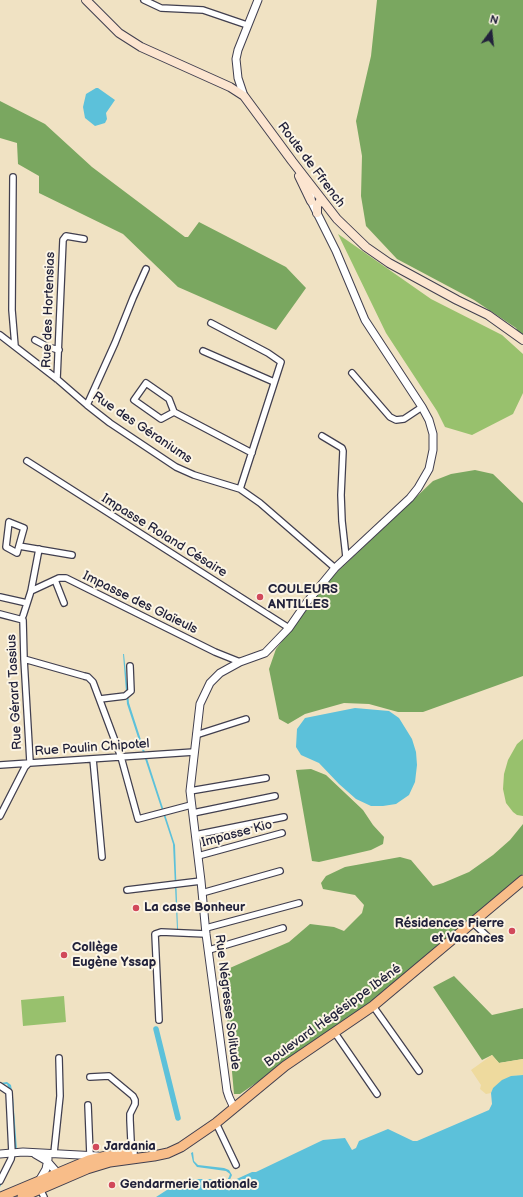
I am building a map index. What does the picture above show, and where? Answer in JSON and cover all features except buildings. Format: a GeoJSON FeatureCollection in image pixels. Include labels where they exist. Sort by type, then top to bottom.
{"type":"FeatureCollection","features":[{"type":"Feature","properties":{"kind":"main road","name":"Route de Ffrench"},"geometry":{"type":"LineString","coordinates":[[86,0],[119,33],[141,47],[244,96],[321,199],[352,235],[372,251],[396,267],[488,315],[523,340]]}},
{"type":"Feature","properties":{"kind":"main road"},"geometry":{"type":"LineString","coordinates":[[292,161],[311,201]]}},
{"type":"Feature","properties":{"kind":"main road"},"geometry":{"type":"LineString","coordinates":[[317,214],[317,206],[321,199]]}},
{"type":"Feature","properties":{"kind":"main road","name":"Boulevard Hégésippe Ibéné"},"geometry":{"type":"LineString","coordinates":[[60,1176],[74,1174],[110,1162],[168,1153],[181,1147],[216,1123],[285,1066],[373,1006],[523,880]]}},
{"type":"Feature","properties":{"kind":"main road","name":"Boulevard Hégésippe Ibéné"},"geometry":{"type":"LineString","coordinates":[[22,1197],[41,1189],[77,1165],[89,1160],[106,1156],[158,1150],[194,1138]]}},
{"type":"Feature","properties":{"kind":"main road","name":"Boulevard Hégésippe Ibéné"},"geometry":{"type":"LineString","coordinates":[[1,1197],[41,1189]]}},
{"type":"Feature","properties":{"kind":"street"},"geometry":{"type":"LineString","coordinates":[[144,0],[161,8],[203,10],[247,25]]}},
{"type":"Feature","properties":{"kind":"street"},"geometry":{"type":"LineString","coordinates":[[236,91],[239,85],[236,67],[237,55],[247,25],[258,0]]}},
{"type":"Feature","properties":{"kind":"street"},"geometry":{"type":"LineString","coordinates":[[238,78],[244,96]]}},
{"type":"Feature","properties":{"kind":"street"},"geometry":{"type":"LineString","coordinates":[[13,177],[12,310],[15,346]]}},
{"type":"Feature","properties":{"kind":"street"},"geometry":{"type":"LineString","coordinates":[[311,201],[311,195],[315,191]]}},
{"type":"Feature","properties":{"kind":"street","name":"Rue Négresse Solitude"},"geometry":{"type":"LineString","coordinates":[[234,1108],[227,1091],[191,805],[190,791],[198,703],[210,683],[220,673],[240,662],[266,653],[289,628],[307,602],[335,568],[410,498],[418,488],[429,469],[433,450],[433,434],[422,407],[365,320],[336,251],[311,201]]}},
{"type":"Feature","properties":{"kind":"street","name":"Rue des Hortensias"},"geometry":{"type":"LineString","coordinates":[[57,379],[63,240],[66,236],[84,239]]}},
{"type":"Feature","properties":{"kind":"street"},"geometry":{"type":"LineString","coordinates":[[87,405],[146,269]]}},
{"type":"Feature","properties":{"kind":"street"},"geometry":{"type":"LineString","coordinates":[[211,322],[268,353],[281,362],[240,489]]}},
{"type":"Feature","properties":{"kind":"street","name":"Rue des Géraniums"},"geometry":{"type":"LineString","coordinates":[[0,335],[57,379],[110,423],[176,467],[194,475],[240,489],[260,503],[335,568]]}},
{"type":"Feature","properties":{"kind":"street"},"geometry":{"type":"LineString","coordinates":[[35,340],[48,347],[59,350]]}},
{"type":"Feature","properties":{"kind":"street"},"geometry":{"type":"LineString","coordinates":[[203,351],[274,382]]}},
{"type":"Feature","properties":{"kind":"street"},"geometry":{"type":"LineString","coordinates":[[352,373],[390,417],[396,420],[404,419],[422,407]]}},
{"type":"Feature","properties":{"kind":"street"},"geometry":{"type":"LineString","coordinates":[[174,412],[161,419],[134,400],[146,383],[169,399],[174,412],[252,453]]}},
{"type":"Feature","properties":{"kind":"street"},"geometry":{"type":"LineString","coordinates":[[322,436],[342,448],[343,451],[341,495],[346,557]]}},
{"type":"Feature","properties":{"kind":"street","name":"Impasse Roland Césaire"},"geometry":{"type":"LineString","coordinates":[[26,462],[289,628]]}},
{"type":"Feature","properties":{"kind":"street"},"geometry":{"type":"LineString","coordinates":[[9,522],[24,528],[19,546],[17,552],[6,547],[9,522]]}},
{"type":"Feature","properties":{"kind":"street"},"geometry":{"type":"LineString","coordinates":[[19,546],[72,555]]}},
{"type":"Feature","properties":{"kind":"street"},"geometry":{"type":"LineString","coordinates":[[23,616],[31,591],[39,549]]}},
{"type":"Feature","properties":{"kind":"street","name":"Impasse des Glaïeuls"},"geometry":{"type":"LineString","coordinates":[[55,580],[66,578],[215,652],[240,662]]}},
{"type":"Feature","properties":{"kind":"street"},"geometry":{"type":"LineString","coordinates":[[31,591],[55,580],[64,603]]}},
{"type":"Feature","properties":{"kind":"street"},"geometry":{"type":"LineString","coordinates":[[0,597],[27,603]]}},
{"type":"Feature","properties":{"kind":"street","name":"Rue Gérard Tassius"},"geometry":{"type":"LineString","coordinates":[[0,614],[23,620],[30,762]]}},
{"type":"Feature","properties":{"kind":"street"},"geometry":{"type":"LineString","coordinates":[[24,659],[88,677],[93,682],[120,757],[138,819],[191,805]]}},
{"type":"Feature","properties":{"kind":"street"},"geometry":{"type":"LineString","coordinates":[[100,699],[125,696],[131,692],[130,666]]}},
{"type":"Feature","properties":{"kind":"street"},"geometry":{"type":"LineString","coordinates":[[196,735],[246,719]]}},
{"type":"Feature","properties":{"kind":"street","name":"Rue Paulin Chipotel"},"geometry":{"type":"LineString","coordinates":[[0,816],[25,767],[30,762],[194,752]]}},
{"type":"Feature","properties":{"kind":"street"},"geometry":{"type":"LineString","coordinates":[[93,759],[102,857]]}},
{"type":"Feature","properties":{"kind":"street"},"geometry":{"type":"LineString","coordinates":[[0,765],[30,762]]}},
{"type":"Feature","properties":{"kind":"street"},"geometry":{"type":"LineString","coordinates":[[190,791],[266,778]]}},
{"type":"Feature","properties":{"kind":"street"},"geometry":{"type":"LineString","coordinates":[[192,813],[275,796]]}},
{"type":"Feature","properties":{"kind":"street"},"geometry":{"type":"LineString","coordinates":[[195,835],[284,817]]}},
{"type":"Feature","properties":{"kind":"street","name":"Impasse Kio"},"geometry":{"type":"LineString","coordinates":[[198,856],[282,833]]}},
{"type":"Feature","properties":{"kind":"street"},"geometry":{"type":"LineString","coordinates":[[202,893],[280,871]]}},
{"type":"Feature","properties":{"kind":"street"},"geometry":{"type":"LineString","coordinates":[[126,890],[201,881]]}},
{"type":"Feature","properties":{"kind":"street"},"geometry":{"type":"LineString","coordinates":[[159,1020],[154,937],[157,932],[206,931],[299,903]]}},
{"type":"Feature","properties":{"kind":"street"},"geometry":{"type":"LineString","coordinates":[[473,922],[487,936]]}},
{"type":"Feature","properties":{"kind":"street"},"geometry":{"type":"LineString","coordinates":[[209,950],[283,928]]}},
{"type":"Feature","properties":{"kind":"street"},"geometry":{"type":"LineString","coordinates":[[373,1006],[419,1071]]}},
{"type":"Feature","properties":{"kind":"street"},"geometry":{"type":"LineString","coordinates":[[335,1033],[377,1094]]}},
{"type":"Feature","properties":{"kind":"street"},"geometry":{"type":"LineString","coordinates":[[41,1189],[47,1161],[52,1153],[60,1096],[59,1058]]}},
{"type":"Feature","properties":{"kind":"street"},"geometry":{"type":"LineString","coordinates":[[90,1077],[109,1076],[133,1096],[135,1104],[130,1114],[130,1120],[131,1141],[134,1153]]}},
{"type":"Feature","properties":{"kind":"street"},"geometry":{"type":"LineString","coordinates":[[0,1086],[9,1092],[12,1153],[11,1159],[0,1181]]}},
{"type":"Feature","properties":{"kind":"street"},"geometry":{"type":"LineString","coordinates":[[88,1106],[90,1155]]}},
{"type":"Feature","properties":{"kind":"street"},"geometry":{"type":"LineString","coordinates":[[216,1123],[236,1165]]}},
{"type":"Feature","properties":{"kind":"street"},"geometry":{"type":"LineString","coordinates":[[33,1153],[47,1161],[60,1176]]}},
{"type":"Feature","properties":{"kind":"street"},"geometry":{"type":"LineString","coordinates":[[0,1154],[52,1153],[106,1156]]}},
{"type":"Feature","properties":{"kind":"street"},"geometry":{"type":"LineString","coordinates":[[71,1154],[77,1165],[74,1174]]}},
{"type":"Feature","properties":{"kind":"green space"},"geometry":{"type":"Polygon","coordinates":[[[377,0],[523,0],[523,340],[516,328],[474,300],[397,259],[366,226],[361,196],[362,156],[356,121],[371,56],[377,0]]]}},
{"type":"Feature","properties":{"kind":"green space"},"geometry":{"type":"Polygon","coordinates":[[[0,101],[45,124],[92,167],[185,237],[188,237],[199,222],[286,267],[306,288],[276,330],[178,287],[123,234],[39,193],[39,176],[18,164],[17,143],[0,138],[0,101]]]}},
{"type":"Feature","properties":{"kind":"green space"},"geometry":{"type":"Polygon","coordinates":[[[338,234],[431,299],[502,335],[523,354],[523,393],[513,414],[472,435],[445,427],[437,411],[386,333],[338,234]]]}},
{"type":"Feature","properties":{"kind":"green space"},"geometry":{"type":"Polygon","coordinates":[[[475,470],[493,474],[523,503],[523,676],[423,712],[398,712],[369,704],[344,703],[305,714],[288,724],[279,719],[269,669],[276,649],[333,576],[433,481],[451,474],[475,470]]]}},
{"type":"Feature","properties":{"kind":"green space"},"geometry":{"type":"Polygon","coordinates":[[[523,739],[523,816],[517,815],[513,812],[506,803],[503,789],[504,774],[508,760],[517,744],[523,739]]]}},
{"type":"Feature","properties":{"kind":"green space"},"geometry":{"type":"Polygon","coordinates":[[[311,769],[326,775],[363,810],[373,825],[384,837],[383,844],[371,850],[319,862],[312,861],[296,770],[311,769]]]}},
{"type":"Feature","properties":{"kind":"green space"},"geometry":{"type":"Polygon","coordinates":[[[523,824],[523,874],[371,1004],[240,1094],[234,1094],[223,971],[289,942],[310,924],[334,927],[344,931],[362,913],[364,905],[355,895],[323,889],[321,883],[326,876],[345,867],[400,857],[411,860],[433,886],[469,872],[493,855],[510,840],[523,824]]]}},
{"type":"Feature","properties":{"kind":"green space"},"geometry":{"type":"Polygon","coordinates":[[[454,976],[492,1015],[523,1008],[523,1059],[499,1063],[492,1055],[482,1060],[433,987],[454,976]]]}},
{"type":"Feature","properties":{"kind":"green space"},"geometry":{"type":"Polygon","coordinates":[[[64,996],[66,1022],[23,1026],[21,1000],[64,996]]]}},
{"type":"Feature","properties":{"kind":"sand"},"geometry":{"type":"Polygon","coordinates":[[[492,1055],[499,1063],[523,1059],[523,1075],[512,1076],[493,1088],[491,1093],[486,1094],[480,1089],[481,1085],[471,1070],[492,1055]]]}},
{"type":"Feature","properties":{"kind":"water"},"geometry":{"type":"Polygon","coordinates":[[[96,88],[115,100],[106,113],[107,119],[105,123],[95,126],[85,118],[83,107],[86,94],[96,88]]]}},
{"type":"Feature","properties":{"kind":"water"},"geometry":{"type":"Polygon","coordinates":[[[123,654],[129,703],[175,845],[178,929],[173,844],[127,704],[123,654]]]}},
{"type":"Feature","properties":{"kind":"water"},"geometry":{"type":"Polygon","coordinates":[[[355,708],[389,711],[399,718],[412,739],[416,752],[417,765],[415,782],[409,795],[396,804],[371,806],[356,799],[319,763],[301,755],[296,747],[297,729],[305,718],[355,708]]]}},
{"type":"Feature","properties":{"kind":"water"},"geometry":{"type":"Polygon","coordinates":[[[523,1075],[523,1197],[156,1197],[182,1182],[194,1179],[210,1179],[226,1182],[230,1174],[226,1171],[197,1167],[193,1162],[191,1153],[193,1152],[194,1161],[198,1165],[229,1170],[232,1175],[230,1182],[252,1172],[256,1172],[323,1140],[345,1138],[352,1150],[356,1148],[359,1141],[388,1129],[413,1141],[417,1141],[489,1110],[492,1104],[491,1093],[493,1088],[502,1080],[511,1076],[523,1075]]]}},
{"type":"Feature","properties":{"kind":"water"},"geometry":{"type":"Polygon","coordinates":[[[7,1082],[11,1085],[13,1097],[17,1150],[15,1158],[0,1187],[0,1182],[14,1150],[13,1113],[10,1092],[7,1084],[0,1085],[0,1083],[7,1082]]]}},
{"type":"Feature","properties":{"kind":"waterway"},"geometry":{"type":"LineString","coordinates":[[156,1029],[178,1118]]}},
{"type":"Feature","properties":{"kind":"place","name":"COULEURS ANTILLES"},"geometry":{"type":"Point","coordinates":[260,597]}},
{"type":"Feature","properties":{"kind":"place","name":"La case Bonheur"},"geometry":{"type":"Point","coordinates":[136,908]}},
{"type":"Feature","properties":{"kind":"place","name":"Résidences Pierre et Vacances"},"geometry":{"type":"Point","coordinates":[512,931]}},
{"type":"Feature","properties":{"kind":"place","name":"Collège Eugène Yssap"},"geometry":{"type":"Point","coordinates":[64,955]}},
{"type":"Feature","properties":{"kind":"place","name":"Jardania"},"geometry":{"type":"Point","coordinates":[96,1147]}},
{"type":"Feature","properties":{"kind":"place","name":"Gendarmerie nationale"},"geometry":{"type":"Point","coordinates":[112,1185]}}]}
